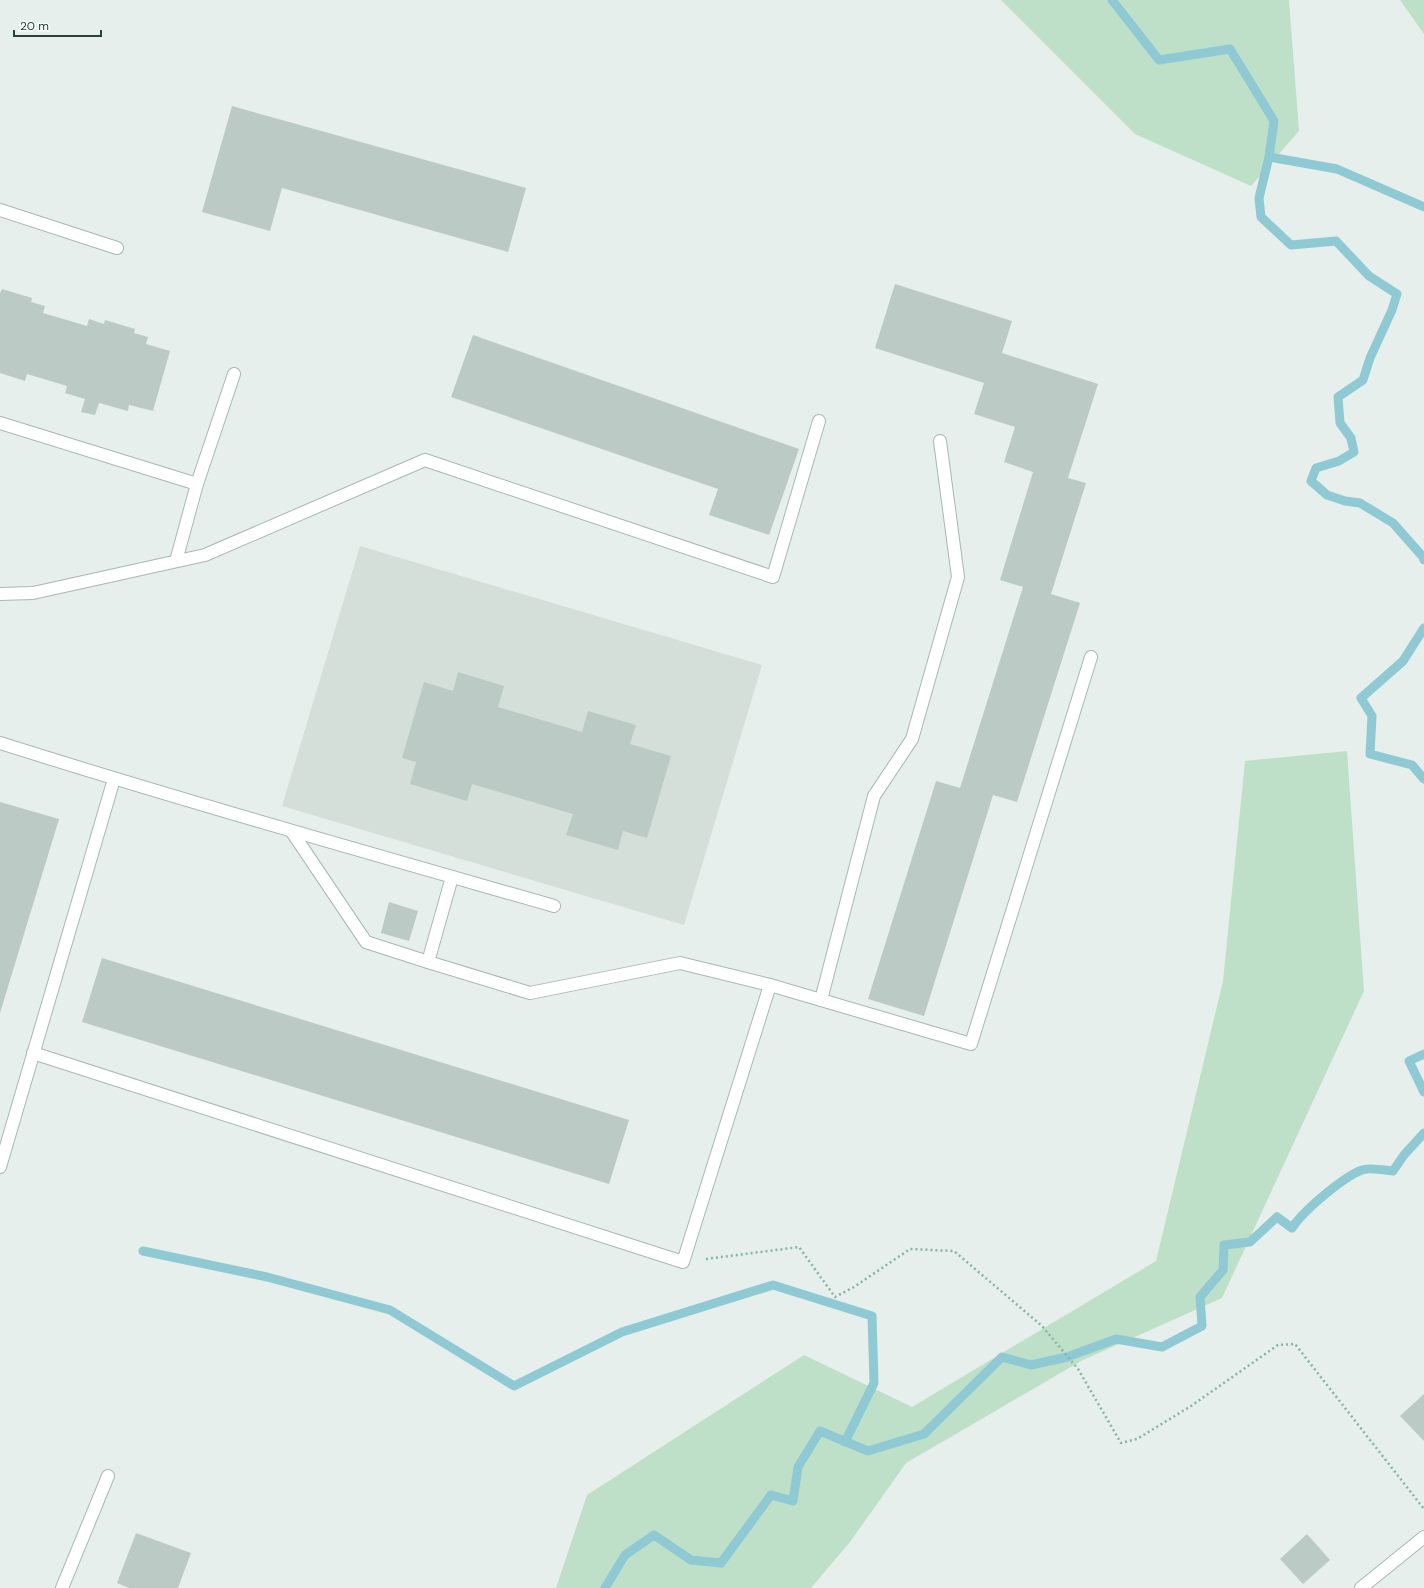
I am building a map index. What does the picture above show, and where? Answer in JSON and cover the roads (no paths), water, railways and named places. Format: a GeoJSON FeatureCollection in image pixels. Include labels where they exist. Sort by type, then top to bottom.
{"type":"FeatureCollection","features":[{"type":"Feature","properties":{"kind":"street"},"geometry":{"type":"LineString","coordinates":[[0,210],[116,248]]}},
{"type":"Feature","properties":{"kind":"street"},"geometry":{"type":"LineString","coordinates":[[176,561],[197,484],[234,374]]}},
{"type":"Feature","properties":{"kind":"street"},"geometry":{"type":"LineString","coordinates":[[0,594],[33,593],[205,555],[426,460],[773,577],[819,421]]}},
{"type":"Feature","properties":{"kind":"street"},"geometry":{"type":"LineString","coordinates":[[0,423],[197,484]]}},
{"type":"Feature","properties":{"kind":"street"},"geometry":{"type":"LineString","coordinates":[[821,1000],[874,796],[912,739],[958,577],[940,441]]}},
{"type":"Feature","properties":{"kind":"street"},"geometry":{"type":"LineString","coordinates":[[292,832],[366,942],[428,962],[530,993],[680,963],[770,985],[971,1044],[1091,657]]}},
{"type":"Feature","properties":{"kind":"street"},"geometry":{"type":"LineString","coordinates":[[0,743],[292,832],[554,906]]}},
{"type":"Feature","properties":{"kind":"street"},"geometry":{"type":"LineString","coordinates":[[0,1167],[114,779]]}},
{"type":"Feature","properties":{"kind":"street"},"geometry":{"type":"LineString","coordinates":[[428,962],[452,877]]}},
{"type":"Feature","properties":{"kind":"street"},"geometry":{"type":"LineString","coordinates":[[33,1053],[683,1262],[770,985]]}},
{"type":"Feature","properties":{"kind":"street"},"geometry":{"type":"LineString","coordinates":[[62,1588],[108,1476]]}},
{"type":"Feature","properties":{"kind":"street"},"geometry":{"type":"LineString","coordinates":[[1361,1588],[1424,1537]]}},
{"type":"Feature","properties":{"kind":"waterway"},"geometry":{"type":"LineString","coordinates":[[1112,0],[1159,60],[1230,49],[1274,121],[1269,157],[1259,198],[1261,217],[1291,245],[1336,241],[1369,276],[1397,294],[1392,310],[1370,358],[1363,380],[1338,397],[1340,423],[1351,438],[1354,452],[1339,461],[1316,468],[1311,481],[1327,495],[1345,501],[1360,503],[1393,523],[1424,560]]}},
{"type":"Feature","properties":{"kind":"waterway"},"geometry":{"type":"LineString","coordinates":[[1269,157],[1337,169],[1424,207]]}},
{"type":"Feature","properties":{"kind":"waterway"},"geometry":{"type":"LineString","coordinates":[[1424,628],[1403,661],[1361,698],[1372,716],[1370,754],[1412,765],[1424,779]]}},
{"type":"Feature","properties":{"kind":"waterway"},"geometry":{"type":"LineString","coordinates":[[1424,1054],[1409,1061],[1424,1092]]}},
{"type":"Feature","properties":{"kind":"waterway"},"geometry":{"type":"LineString","coordinates":[[605,1588],[625,1555],[654,1535],[691,1560],[721,1563],[771,1495],[793,1501],[798,1467],[820,1431],[868,1451],[924,1434],[1002,1357],[1031,1365],[1067,1357],[1116,1339],[1162,1347],[1202,1326],[1200,1297],[1223,1270],[1224,1245],[1250,1242],[1277,1217],[1292,1228],[1297,1221],[1324,1195],[1354,1174],[1365,1169],[1393,1171],[1404,1155],[1424,1133]]}},
{"type":"Feature","properties":{"kind":"waterway"},"geometry":{"type":"LineString","coordinates":[[143,1251],[267,1277],[390,1310],[514,1386],[622,1332],[773,1285],[872,1316],[874,1383],[845,1442]]}}]}
